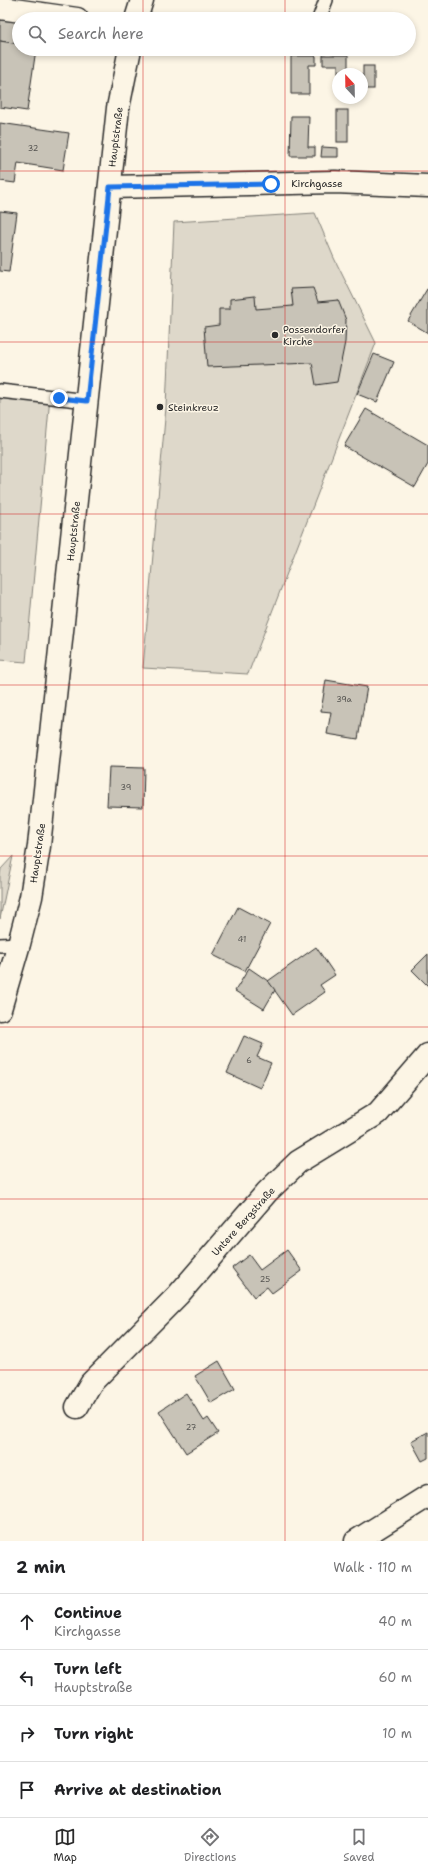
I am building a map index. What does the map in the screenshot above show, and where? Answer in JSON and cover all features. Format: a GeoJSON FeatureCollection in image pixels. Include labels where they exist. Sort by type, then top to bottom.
{"type":"FeatureCollection","features":[{"type":"Feature","properties":{"kind":"main road"},"geometry":{"type":"LineString","coordinates":[[138,12],[142,0]]}},
{"type":"Feature","properties":{"kind":"main road"},"geometry":{"type":"LineString","coordinates":[[0,8],[28,12]]}},
{"type":"Feature","properties":{"kind":"main road","name":"Hauptstraße"},"geometry":{"type":"LineString","coordinates":[[0,1009],[10,944],[30,897],[39,846],[118,108],[129,56]]}},
{"type":"Feature","properties":{"kind":"main road","name":"Kirchgasse"},"geometry":{"type":"LineString","coordinates":[[110,187],[335,182],[428,186]]}},
{"type":"Feature","properties":{"kind":"main road","name":"Untere Bergstraße"},"geometry":{"type":"LineString","coordinates":[[77,1407],[91,1383],[178,1295],[267,1192],[298,1162],[378,1113],[428,1056]]}},
{"type":"Feature","properties":{"kind":"main road"},"geometry":{"type":"LineString","coordinates":[[356,1541],[428,1496]]}},
{"type":"Feature","properties":{"kind":"lane"},"geometry":{"type":"LineString","coordinates":[[322,12],[326,0]]}},
{"type":"Feature","properties":{"kind":"lane"},"geometry":{"type":"LineString","coordinates":[[0,391],[87,401]]}},
{"type":"Feature","properties":{"kind":"shaded area"},"geometry":{"type":"Polygon","coordinates":[[[315,213],[334,258],[376,343],[248,674],[143,668],[166,407],[174,222],[315,213]]]}},
{"type":"Feature","properties":{"kind":"shaded area"},"geometry":{"type":"Polygon","coordinates":[[[0,383],[50,397],[26,662],[0,660],[0,383]]]}},
{"type":"Feature","properties":{"kind":"shaded area"},"geometry":{"type":"Polygon","coordinates":[[[13,856],[0,919],[1,869],[13,856]]]}},
{"type":"Feature","properties":{"kind":"building"},"geometry":{"type":"Polygon","coordinates":[[[0,20],[12,21],[12,43],[0,41],[0,20]]]}},
{"type":"Feature","properties":{"kind":"building"},"geometry":{"type":"Polygon","coordinates":[[[0,41],[12,43],[12,56],[35,56],[27,111],[0,107],[0,41]]]}},
{"type":"Feature","properties":{"kind":"building"},"geometry":{"type":"Polygon","coordinates":[[[291,56],[316,56],[316,65],[309,65],[309,94],[291,94],[291,56]]]}},
{"type":"Feature","properties":{"kind":"building"},"geometry":{"type":"Polygon","coordinates":[[[323,56],[348,56],[348,68],[338,68],[338,65],[323,65],[323,56]]]}},
{"type":"Feature","properties":{"kind":"building"},"geometry":{"type":"Polygon","coordinates":[[[363,66],[374,66],[374,89],[368,89],[368,68],[363,68],[363,66]]]}},
{"type":"Feature","properties":{"kind":"building"},"geometry":{"type":"Polygon","coordinates":[[[337,110],[348,110],[348,142],[337,142],[337,110]]]}},
{"type":"Feature","properties":{"kind":"building"},"geometry":{"type":"Polygon","coordinates":[[[291,116],[309,116],[308,147],[315,147],[315,156],[290,156],[291,116]]]}},
{"type":"Feature","properties":{"kind":"building"},"geometry":{"type":"Polygon","coordinates":[[[0,123],[69,133],[63,170],[18,163],[15,183],[0,181],[0,123]]]}},
{"type":"Feature","properties":{"kind":"building"},"geometry":{"type":"Polygon","coordinates":[[[322,147],[338,148],[338,157],[321,157],[322,147]]]}},
{"type":"Feature","properties":{"kind":"building"},"geometry":{"type":"Polygon","coordinates":[[[0,211],[17,213],[9,272],[0,271],[0,211]]]}},
{"type":"Feature","properties":{"kind":"building","name":"Possendorfer Kirche"},"geometry":{"type":"Polygon","coordinates":[[[313,288],[318,302],[338,300],[346,320],[345,342],[337,382],[316,385],[312,363],[207,367],[204,327],[219,325],[219,309],[230,309],[230,299],[255,296],[256,309],[293,306],[291,289],[313,288]]]}},
{"type":"Feature","properties":{"kind":"building"},"geometry":{"type":"Polygon","coordinates":[[[428,289],[428,333],[408,321],[428,289]]]}},
{"type":"Feature","properties":{"kind":"building"},"geometry":{"type":"Polygon","coordinates":[[[374,354],[394,362],[377,402],[357,394],[374,354]]]}},
{"type":"Feature","properties":{"kind":"building"},"geometry":{"type":"Polygon","coordinates":[[[366,409],[428,445],[428,464],[415,487],[344,446],[366,409]]]}},
{"type":"Feature","properties":{"kind":"building"},"geometry":{"type":"Polygon","coordinates":[[[326,680],[367,687],[358,739],[327,734],[331,712],[321,711],[326,680]]]}},
{"type":"Feature","properties":{"kind":"building"},"geometry":{"type":"Polygon","coordinates":[[[109,767],[144,768],[143,807],[107,806],[109,767]]]}},
{"type":"Feature","properties":{"kind":"building"},"geometry":{"type":"Polygon","coordinates":[[[238,907],[270,924],[245,971],[213,955],[238,907]]]}},
{"type":"Feature","properties":{"kind":"building"},"geometry":{"type":"Polygon","coordinates":[[[316,947],[335,975],[320,985],[325,992],[292,1015],[268,981],[316,947]]]}},
{"type":"Feature","properties":{"kind":"building"},"geometry":{"type":"Polygon","coordinates":[[[428,954],[428,986],[412,970],[428,954]]]}},
{"type":"Feature","properties":{"kind":"building"},"geometry":{"type":"Polygon","coordinates":[[[249,968],[268,981],[275,990],[264,1009],[235,991],[249,968]]]}},
{"type":"Feature","properties":{"kind":"building"},"geometry":{"type":"Polygon","coordinates":[[[244,1036],[263,1044],[257,1057],[271,1063],[260,1088],[227,1073],[244,1036]]]}},
{"type":"Feature","properties":{"kind":"building"},"geometry":{"type":"Polygon","coordinates":[[[287,1250],[302,1271],[272,1293],[267,1287],[254,1297],[232,1268],[249,1255],[260,1270],[287,1250]]]}},
{"type":"Feature","properties":{"kind":"building"},"geometry":{"type":"Polygon","coordinates":[[[219,1361],[235,1389],[211,1403],[195,1376],[219,1361]]]}},
{"type":"Feature","properties":{"kind":"building"},"geometry":{"type":"Polygon","coordinates":[[[186,1393],[204,1421],[208,1418],[218,1433],[186,1453],[159,1411],[186,1393]]]}},
{"type":"Feature","properties":{"kind":"building"},"geometry":{"type":"Polygon","coordinates":[[[428,1432],[428,1458],[422,1461],[411,1441],[428,1432]]]}},
{"type":"Feature","properties":{"kind":"place","name":"Possendorfer Kirche"},"geometry":{"type":"Point","coordinates":[275,335]}},
{"type":"Feature","properties":{"kind":"place","name":"Steinkreuz"},"geometry":{"type":"Point","coordinates":[160,407]}},
{"type":"Feature","properties":{"kind":"route"},"geometry":{"type":"LineString","coordinates":[[59,398],[87,401],[110,187],[271,184]]}}]}
